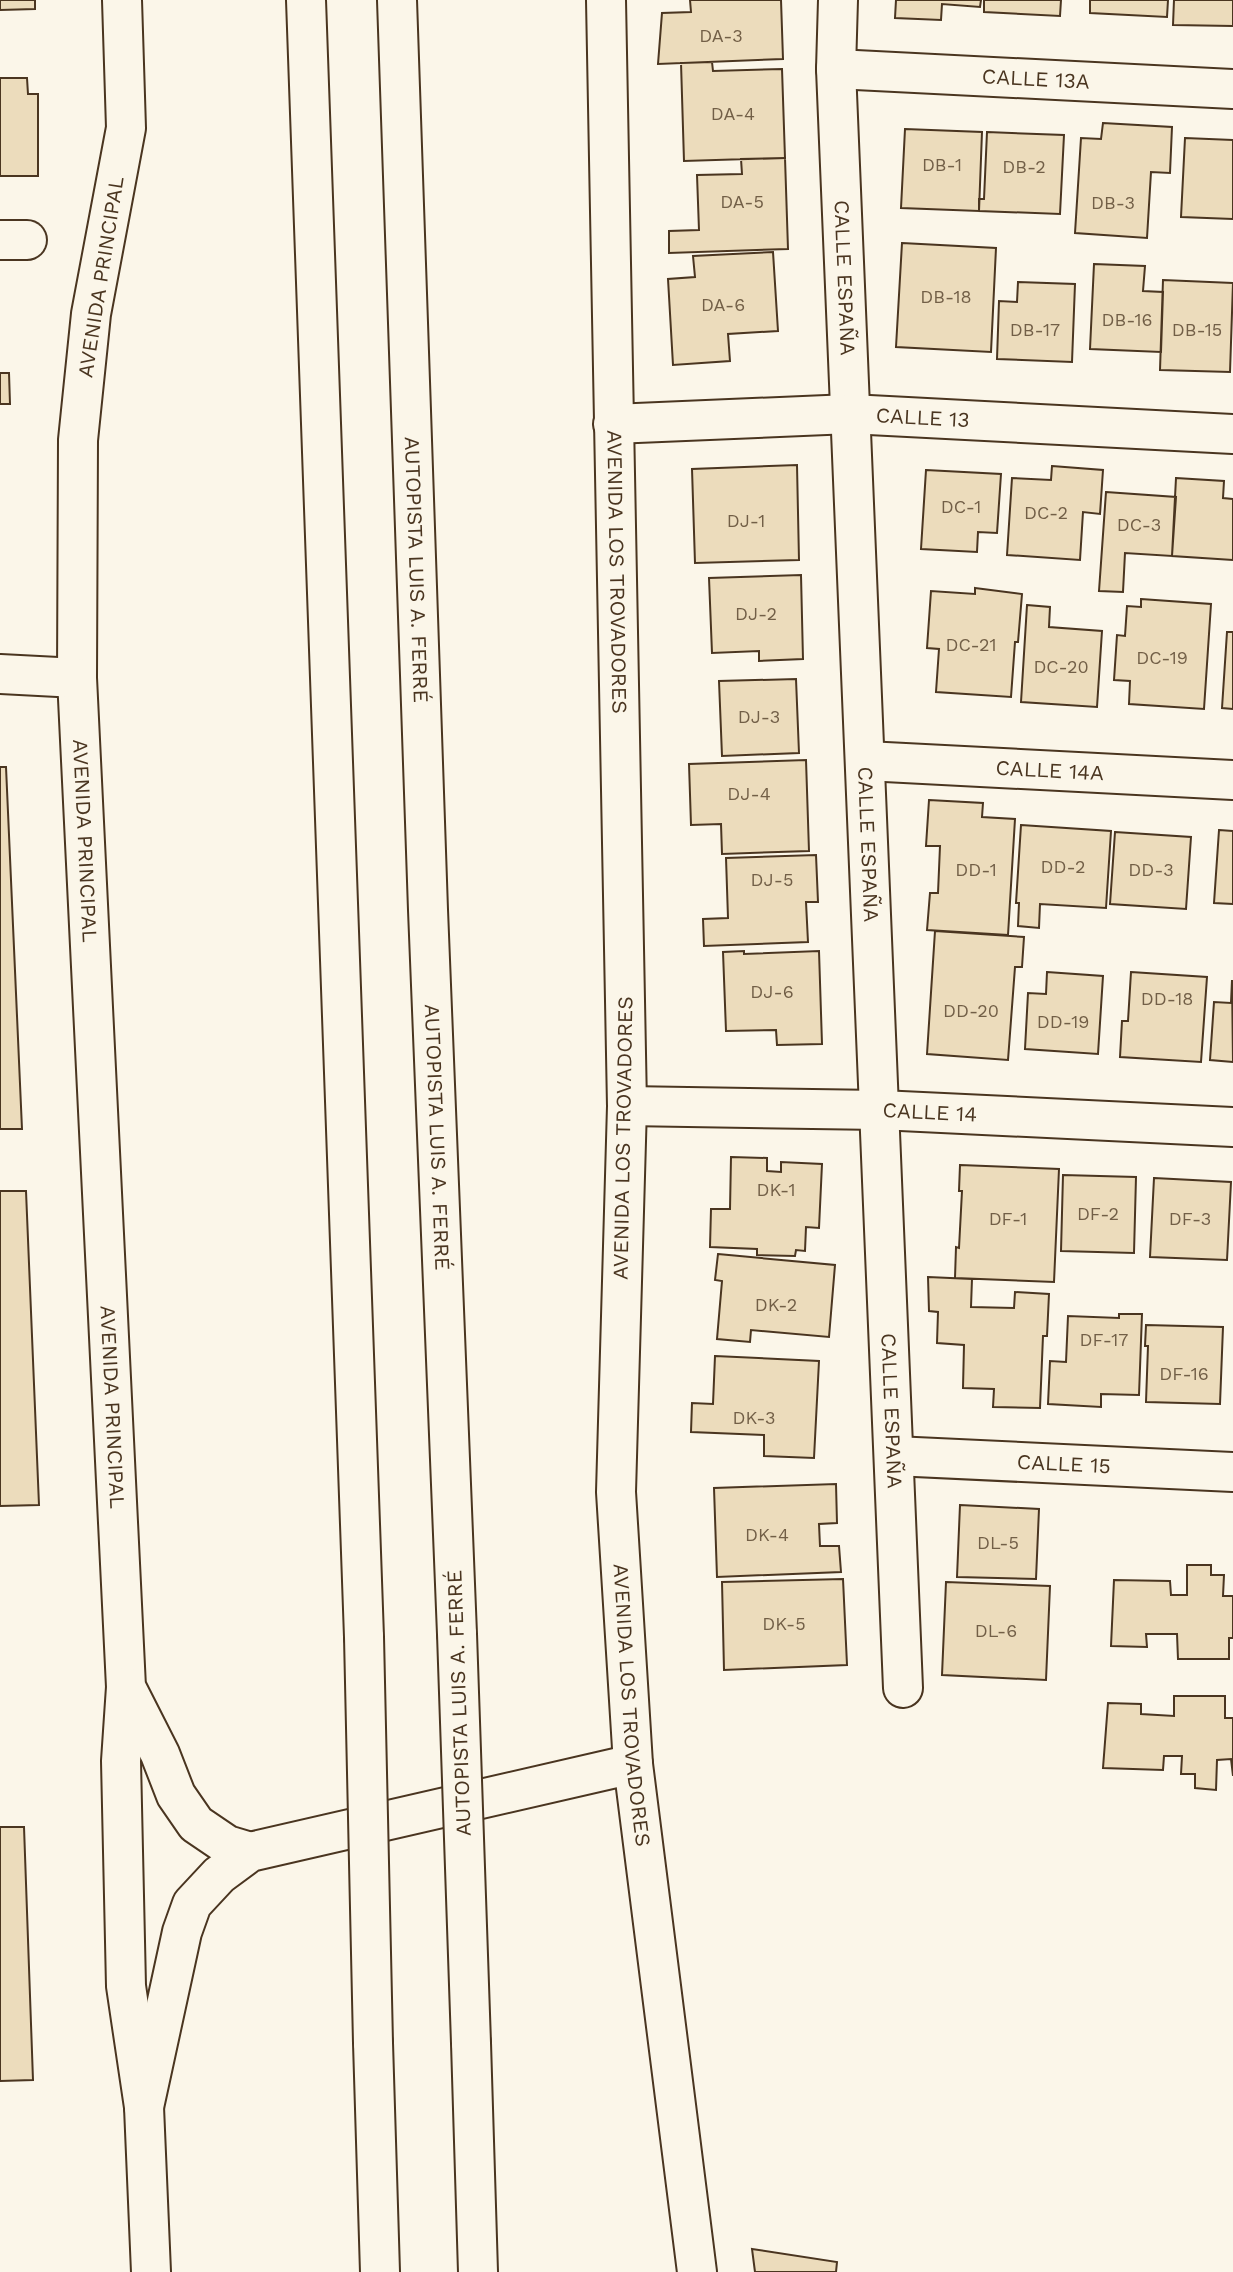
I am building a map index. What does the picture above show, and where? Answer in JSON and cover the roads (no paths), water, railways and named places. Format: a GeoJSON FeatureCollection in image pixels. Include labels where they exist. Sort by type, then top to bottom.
{"type":"FeatureCollection","features":[{"type":"Feature","properties":{"kind":"main road","name":"AVENIDA PRINCIPAL"},"geometry":{"type":"LineString","coordinates":[[122,0],[126,128],[90,314],[78,440],[77,678],[126,1687],[121,1761],[126,1986],[144,2107]]}},
{"type":"Feature","properties":{"kind":"main road"},"geometry":{"type":"LineString","coordinates":[[306,0],[364,1637],[380,2272]]}},
{"type":"Feature","properties":{"kind":"main road","name":"AUTOPISTA LUIS A. FERRÉ"},"geometry":{"type":"LineString","coordinates":[[397,0],[478,2272]]}},
{"type":"Feature","properties":{"kind":"main road","name":"AVENIDA LOS TROVADORES"},"geometry":{"type":"LineString","coordinates":[[606,0],[626,1106],[615,1492],[633,1764],[697,2272]]}},
{"type":"Feature","properties":{"kind":"main road","name":"CALLE ESPAÑA"},"geometry":{"type":"LineString","coordinates":[[838,0],[836,69],[902,1688]]}},
{"type":"Feature","properties":{"kind":"main road","name":"CALLE 13A"},"geometry":{"type":"LineString","coordinates":[[836,69],[1233,89]]}},
{"type":"Feature","properties":{"kind":"main road","name":"CALLE 13"},"geometry":{"type":"LineString","coordinates":[[614,424],[850,414],[1233,434]]}},
{"type":"Feature","properties":{"kind":"main road"},"geometry":{"type":"LineString","coordinates":[[0,674],[77,678]]}},
{"type":"Feature","properties":{"kind":"main road","name":"CALLE 14A"},"geometry":{"type":"LineString","coordinates":[[866,761],[1233,780]]}},
{"type":"Feature","properties":{"kind":"main road","name":"CALLE 14"},"geometry":{"type":"LineString","coordinates":[[626,1106],[880,1110],[1233,1127]]}},
{"type":"Feature","properties":{"kind":"main road","name":"CALLE 15"},"geometry":{"type":"LineString","coordinates":[[894,1456],[1233,1472]]}},
{"type":"Feature","properties":{"kind":"main road"},"geometry":{"type":"LineString","coordinates":[[126,1687],[160,1754],[176,1795],[196,1824],[227,1844],[250,1852]]}},
{"type":"Feature","properties":{"kind":"main road"},"geometry":{"type":"LineString","coordinates":[[151,2272],[144,2107],[182,1932],[192,1904],[219,1875],[250,1852],[633,1764]]}}]}
